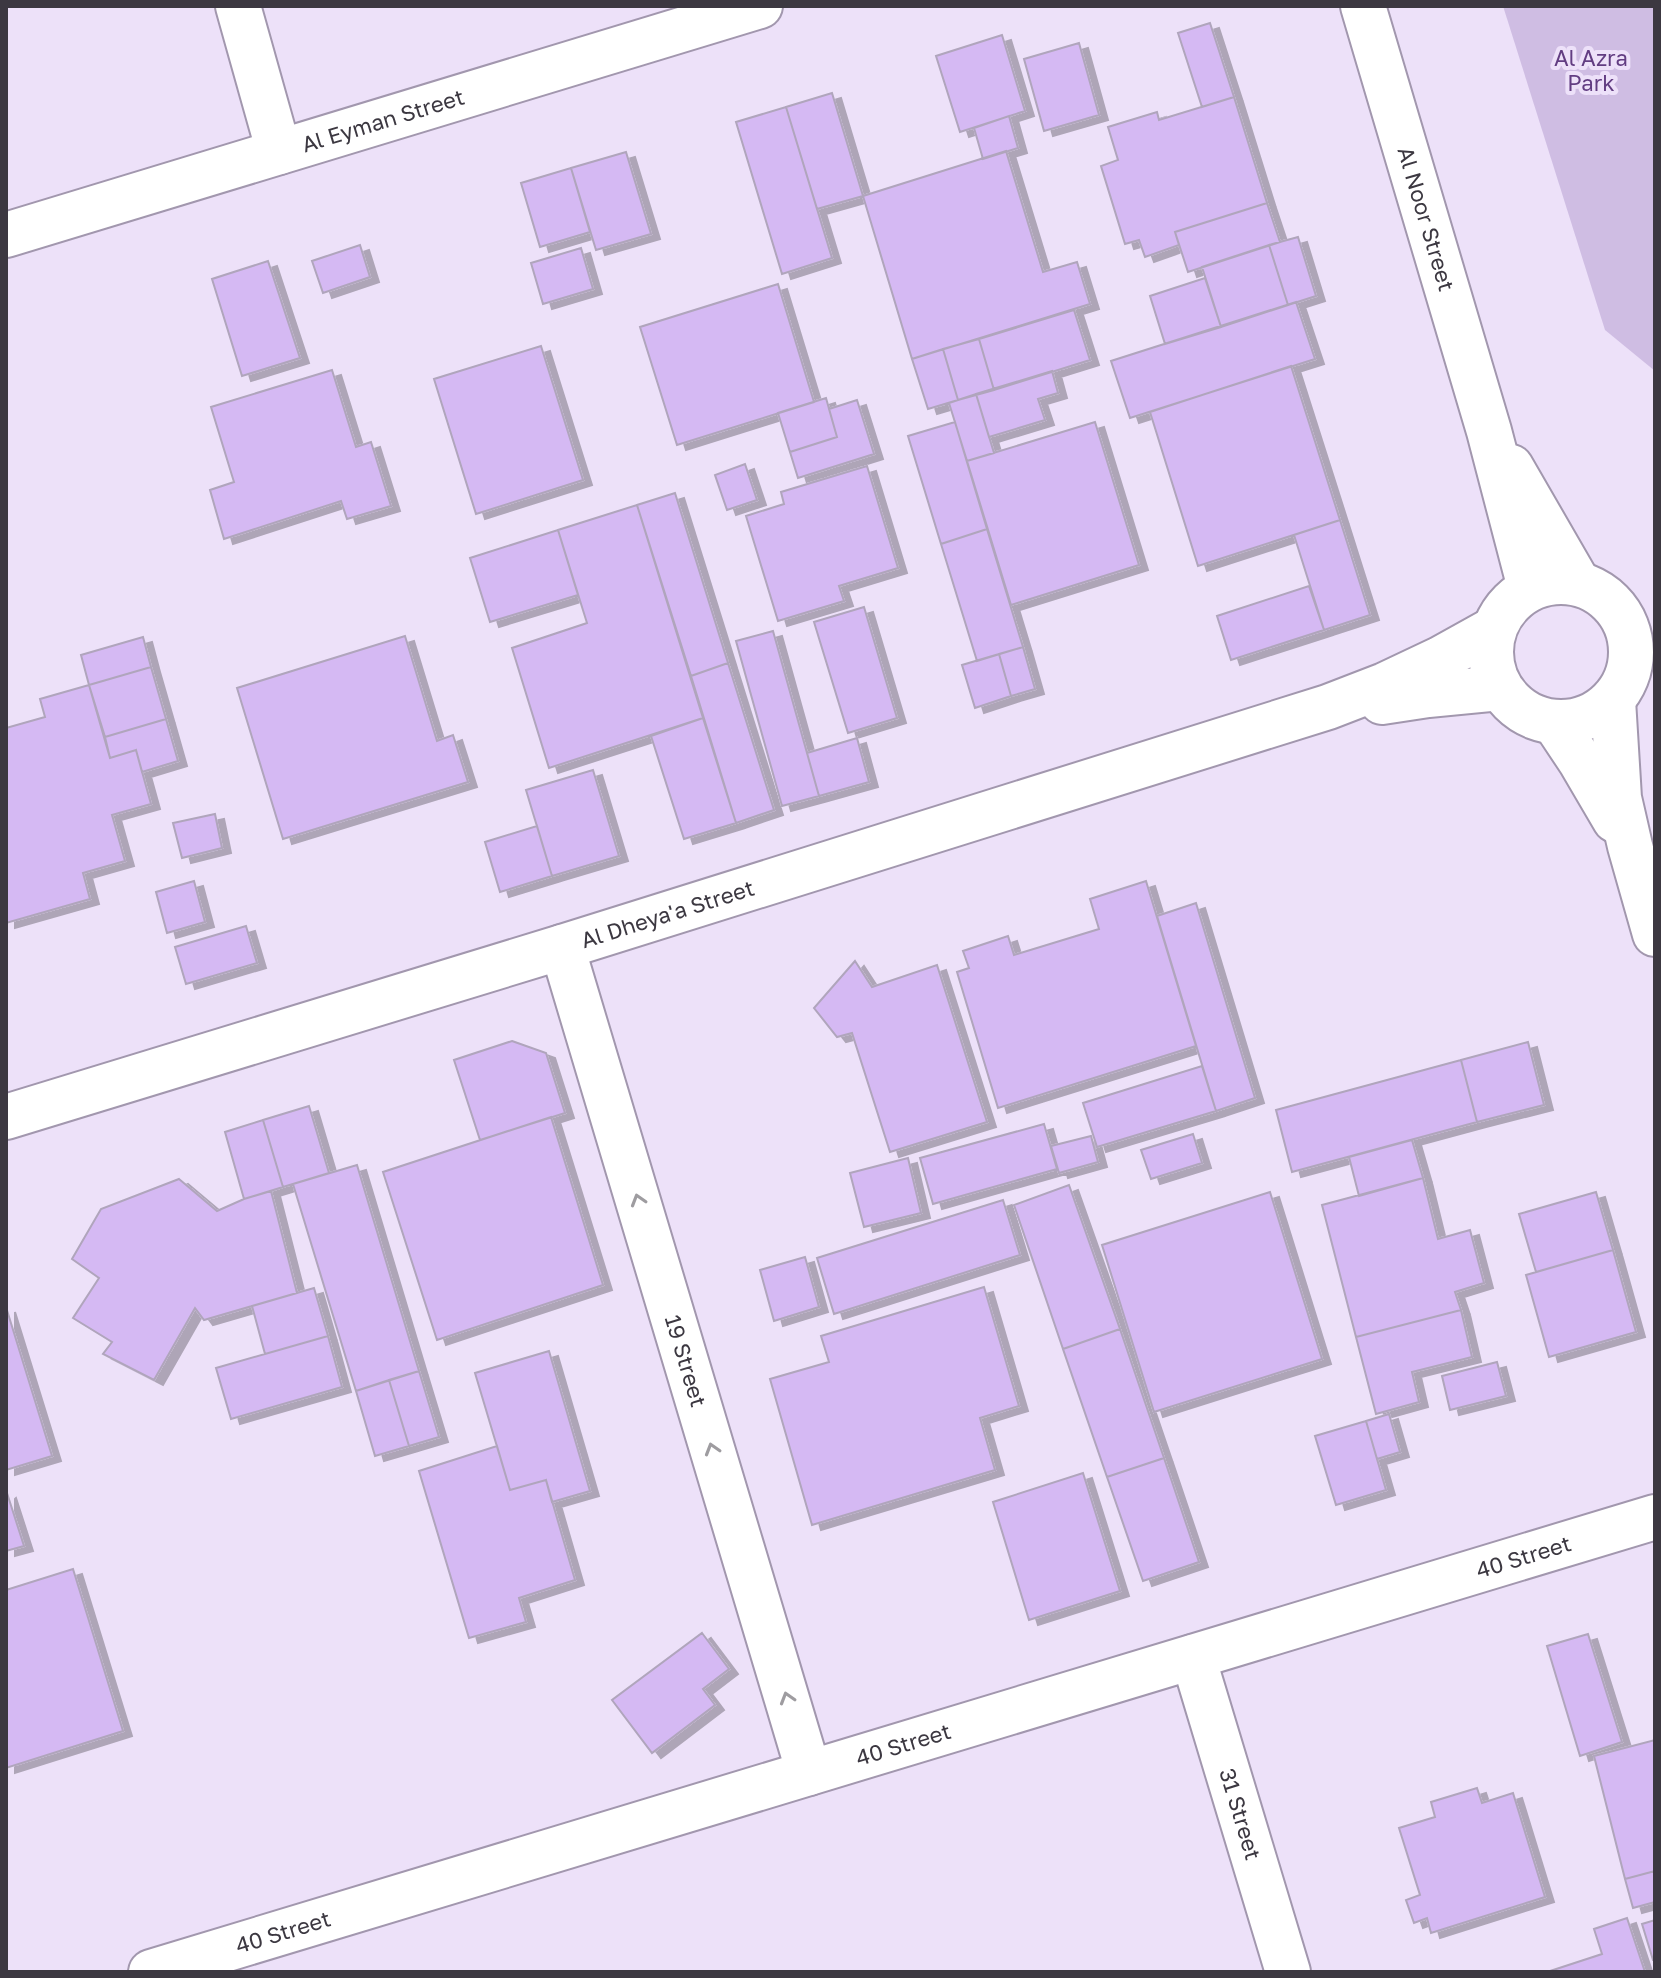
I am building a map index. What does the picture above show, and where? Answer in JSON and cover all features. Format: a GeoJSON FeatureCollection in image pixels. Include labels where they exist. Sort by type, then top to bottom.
{"type":"FeatureCollection","features":[{"type":"Feature","properties":{"kind":"street"},"geometry":{"type":"LineString","coordinates":[[238,6],[279,152]]}},
{"type":"Feature","properties":{"kind":"street","name":"Al Eyman Street"},"geometry":{"type":"LineString","coordinates":[[6,235],[760,6]]}},
{"type":"Feature","properties":{"kind":"street","name":"Al Noor Street"},"geometry":{"type":"LineString","coordinates":[[1363,6],[1489,431],[1530,588]]}},
{"type":"Feature","properties":{"kind":"street","name":"Al Noor Street"},"geometry":{"type":"LineString","coordinates":[[1489,431],[1590,588]]}},
{"type":"Feature","properties":{"kind":"street"},"geometry":{"type":"LineString","coordinates":[[1631,680],[1596,713],[1576,721],[1555,723],[1533,717],[1515,705],[1500,688],[1493,669],[1491,649],[1494,629],[1514,599],[1530,588],[1554,582],[1655,604]]}},
{"type":"Feature","properties":{"kind":"street"},"geometry":{"type":"LineString","coordinates":[[1590,588],[1619,610],[1630,632],[1631,680],[1619,798],[1655,934]]}},
{"type":"Feature","properties":{"kind":"street","name":"Al Dheya'a Street"},"geometry":{"type":"LineString","coordinates":[[6,1117],[1328,707],[1427,666],[1494,629]]}},
{"type":"Feature","properties":{"kind":"street","name":"Al Dheya'a Street"},"geometry":{"type":"LineString","coordinates":[[1328,707],[1500,688]]}},
{"type":"Feature","properties":{"kind":"street"},"geometry":{"type":"LineString","coordinates":[[1555,723],[1630,846]]}},
{"type":"Feature","properties":{"kind":"street","name":"19 Street"},"geometry":{"type":"LineString","coordinates":[[562,947],[809,1773]]}},
{"type":"Feature","properties":{"kind":"street","name":"40 Street"},"geometry":{"type":"LineString","coordinates":[[151,1972],[1655,1517]]}},
{"type":"Feature","properties":{"kind":"street","name":"31 Street"},"geometry":{"type":"LineString","coordinates":[[1193,1657],[1288,1972]]}},
{"type":"Feature","properties":{"kind":"green space","name":"Al Azra Park"},"geometry":{"type":"Polygon","coordinates":[[[1503,6],[1655,6],[1655,371],[1605,330],[1503,6]]]}},
{"type":"Feature","properties":{"kind":"building"},"geometry":{"type":"Polygon","coordinates":[[[1210,23],[1234,97],[1202,107],[1178,33],[1210,23]]]}},
{"type":"Feature","properties":{"kind":"building"},"geometry":{"type":"Polygon","coordinates":[[[1002,35],[1025,111],[960,132],[936,56],[1002,35]]]}},
{"type":"Feature","properties":{"kind":"building"},"geometry":{"type":"Polygon","coordinates":[[[1079,43],[1099,115],[1044,131],[1024,59],[1079,43]]]}},
{"type":"Feature","properties":{"kind":"building"},"geometry":{"type":"Polygon","coordinates":[[[832,93],[863,196],[817,209],[786,107],[832,93]]]}},
{"type":"Feature","properties":{"kind":"building"},"geometry":{"type":"Polygon","coordinates":[[[1234,97],[1267,203],[1175,232],[1179,245],[1145,257],[1139,240],[1125,244],[1101,166],[1118,160],[1108,127],[1157,112],[1159,120],[1234,97]]]}},
{"type":"Feature","properties":{"kind":"building"},"geometry":{"type":"Polygon","coordinates":[[[786,107],[832,258],[782,274],[736,122],[786,107]]]}},
{"type":"Feature","properties":{"kind":"building"},"geometry":{"type":"Polygon","coordinates":[[[1009,116],[1018,148],[983,159],[974,128],[1009,116]]]}},
{"type":"Feature","properties":{"kind":"building"},"geometry":{"type":"Polygon","coordinates":[[[1006,151],[1043,272],[1077,262],[1090,304],[912,359],[863,196],[1006,151]]]}},
{"type":"Feature","properties":{"kind":"building"},"geometry":{"type":"Polygon","coordinates":[[[626,152],[651,234],[596,250],[571,168],[626,152]]]}},
{"type":"Feature","properties":{"kind":"building"},"geometry":{"type":"Polygon","coordinates":[[[571,168],[590,232],[540,247],[521,183],[571,168]]]}},
{"type":"Feature","properties":{"kind":"building"},"geometry":{"type":"Polygon","coordinates":[[[1267,203],[1280,242],[1188,272],[1175,232],[1267,203]]]}},
{"type":"Feature","properties":{"kind":"building"},"geometry":{"type":"Polygon","coordinates":[[[1298,237],[1316,296],[1288,305],[1269,245],[1298,237]]]}},
{"type":"Feature","properties":{"kind":"building"},"geometry":{"type":"Polygon","coordinates":[[[360,245],[370,277],[323,293],[312,261],[360,245]]]}},
{"type":"Feature","properties":{"kind":"building"},"geometry":{"type":"Polygon","coordinates":[[[1269,245],[1288,305],[1221,327],[1202,267],[1269,245]]]}},
{"type":"Feature","properties":{"kind":"building"},"geometry":{"type":"Polygon","coordinates":[[[581,248],[593,289],[543,304],[531,263],[581,248]]]}},
{"type":"Feature","properties":{"kind":"building"},"geometry":{"type":"Polygon","coordinates":[[[268,261],[300,358],[242,376],[212,279],[268,261]]]}},
{"type":"Feature","properties":{"kind":"building"},"geometry":{"type":"Polygon","coordinates":[[[1205,278],[1221,327],[1165,344],[1150,296],[1205,278]]]}},
{"type":"Feature","properties":{"kind":"building"},"geometry":{"type":"Polygon","coordinates":[[[778,284],[814,402],[677,445],[640,327],[778,284]]]}},
{"type":"Feature","properties":{"kind":"building"},"geometry":{"type":"Polygon","coordinates":[[[1296,302],[1315,359],[1130,418],[1111,361],[1296,302]]]}},
{"type":"Feature","properties":{"kind":"building"},"geometry":{"type":"Polygon","coordinates":[[[1074,310],[1090,360],[994,390],[979,339],[1074,310]]]}},
{"type":"Feature","properties":{"kind":"building"},"geometry":{"type":"Polygon","coordinates":[[[979,339],[994,390],[958,400],[943,349],[979,339]]]}},
{"type":"Feature","properties":{"kind":"building"},"geometry":{"type":"Polygon","coordinates":[[[541,346],[583,480],[476,514],[434,379],[541,346]]]}},
{"type":"Feature","properties":{"kind":"building"},"geometry":{"type":"Polygon","coordinates":[[[943,349],[958,400],[928,409],[912,359],[943,349]]]}},
{"type":"Feature","properties":{"kind":"building"},"geometry":{"type":"Polygon","coordinates":[[[1291,366],[1340,520],[1198,566],[1150,412],[1291,366]]]}},
{"type":"Feature","properties":{"kind":"building"},"geometry":{"type":"Polygon","coordinates":[[[332,370],[356,447],[371,442],[391,506],[347,519],[341,501],[224,539],[210,490],[234,482],[211,407],[332,370]]]}},
{"type":"Feature","properties":{"kind":"building"},"geometry":{"type":"Polygon","coordinates":[[[1052,371],[1058,393],[1038,399],[1045,420],[989,437],[976,394],[1052,371]]]}},
{"type":"Feature","properties":{"kind":"building"},"geometry":{"type":"Polygon","coordinates":[[[976,394],[994,453],[967,461],[949,403],[976,394]]]}},
{"type":"Feature","properties":{"kind":"building"},"geometry":{"type":"Polygon","coordinates":[[[826,398],[837,437],[790,452],[778,413],[826,398]]]}},
{"type":"Feature","properties":{"kind":"building"},"geometry":{"type":"Polygon","coordinates":[[[857,400],[874,454],[798,478],[790,452],[837,437],[829,409],[857,400]]]}},
{"type":"Feature","properties":{"kind":"building"},"geometry":{"type":"Polygon","coordinates":[[[955,422],[987,529],[941,544],[908,436],[955,422]]]}},
{"type":"Feature","properties":{"kind":"building"},"geometry":{"type":"Polygon","coordinates":[[[1095,422],[1139,565],[1011,605],[967,461],[1095,422]]]}},
{"type":"Feature","properties":{"kind":"building"},"geometry":{"type":"Polygon","coordinates":[[[745,464],[757,500],[727,510],[715,475],[745,464]]]}},
{"type":"Feature","properties":{"kind":"building"},"geometry":{"type":"Polygon","coordinates":[[[867,466],[898,568],[839,586],[844,601],[778,621],[746,516],[784,504],[781,492],[867,466]]]}},
{"type":"Feature","properties":{"kind":"building"},"geometry":{"type":"Polygon","coordinates":[[[675,493],[728,663],[691,676],[637,505],[675,493]]]}},
{"type":"Feature","properties":{"kind":"building"},"geometry":{"type":"Polygon","coordinates":[[[637,505],[703,718],[549,768],[512,648],[587,623],[558,530],[637,505]]]}},
{"type":"Feature","properties":{"kind":"building"},"geometry":{"type":"Polygon","coordinates":[[[1340,520],[1370,615],[1324,630],[1294,535],[1340,520]]]}},
{"type":"Feature","properties":{"kind":"building"},"geometry":{"type":"Polygon","coordinates":[[[987,529],[1023,647],[977,661],[941,544],[987,529]]]}},
{"type":"Feature","properties":{"kind":"building"},"geometry":{"type":"Polygon","coordinates":[[[558,530],[578,595],[490,622],[470,558],[558,530]]]}},
{"type":"Feature","properties":{"kind":"building"},"geometry":{"type":"Polygon","coordinates":[[[1309,586],[1324,630],[1231,660],[1217,616],[1309,586]]]}},
{"type":"Feature","properties":{"kind":"building"},"geometry":{"type":"Polygon","coordinates":[[[864,607],[897,718],[848,733],[814,622],[864,607]]]}},
{"type":"Feature","properties":{"kind":"building"},"geometry":{"type":"Polygon","coordinates":[[[773,631],[819,796],[782,806],[736,641],[773,631]]]}},
{"type":"Feature","properties":{"kind":"building"},"geometry":{"type":"Polygon","coordinates":[[[405,636],[437,741],[453,735],[468,782],[283,839],[237,688],[405,636]]]}},
{"type":"Feature","properties":{"kind":"building"},"geometry":{"type":"Polygon","coordinates":[[[143,637],[151,667],[89,685],[81,655],[143,637]]]}},
{"type":"Feature","properties":{"kind":"building"},"geometry":{"type":"Polygon","coordinates":[[[1023,647],[1035,689],[1011,696],[999,654],[1023,647]]]}},
{"type":"Feature","properties":{"kind":"building"},"geometry":{"type":"Polygon","coordinates":[[[999,654],[1011,696],[975,708],[962,665],[999,654]]]}},
{"type":"Feature","properties":{"kind":"building"},"geometry":{"type":"Polygon","coordinates":[[[728,663],[774,810],[736,823],[691,676],[728,663]]]}},
{"type":"Feature","properties":{"kind":"building"},"geometry":{"type":"Polygon","coordinates":[[[151,667],[166,719],[105,737],[89,685],[151,667]]]}},
{"type":"Feature","properties":{"kind":"building"},"geometry":{"type":"Polygon","coordinates":[[[89,685],[110,758],[136,750],[151,804],[112,815],[125,861],[83,873],[90,899],[6,923],[6,728],[45,717],[40,699],[89,685]]]}},
{"type":"Feature","properties":{"kind":"building"},"geometry":{"type":"Polygon","coordinates":[[[703,718],[736,823],[684,839],[651,736],[703,718]]]}},
{"type":"Feature","properties":{"kind":"building"},"geometry":{"type":"Polygon","coordinates":[[[166,719],[178,761],[142,772],[136,750],[110,758],[105,737],[166,719]]]}},
{"type":"Feature","properties":{"kind":"building"},"geometry":{"type":"Polygon","coordinates":[[[857,738],[869,782],[819,796],[807,753],[857,738]]]}},
{"type":"Feature","properties":{"kind":"building"},"geometry":{"type":"Polygon","coordinates":[[[593,770],[619,856],[552,876],[526,790],[593,770]]]}},
{"type":"Feature","properties":{"kind":"building"},"geometry":{"type":"Polygon","coordinates":[[[215,814],[222,848],[182,858],[173,823],[215,814]]]}},
{"type":"Feature","properties":{"kind":"building"},"geometry":{"type":"Polygon","coordinates":[[[537,826],[552,876],[500,892],[485,842],[537,826]]]}},
{"type":"Feature","properties":{"kind":"building"},"geometry":{"type":"Polygon","coordinates":[[[194,881],[205,922],[167,933],[156,892],[194,881]]]}},
{"type":"Feature","properties":{"kind":"building"},"geometry":{"type":"Polygon","coordinates":[[[1146,881],[1196,1046],[998,1108],[957,972],[969,968],[963,951],[1008,936],[1014,955],[1099,929],[1090,899],[1146,881]]]}},
{"type":"Feature","properties":{"kind":"building"},"geometry":{"type":"Polygon","coordinates":[[[1196,903],[1255,1098],[1216,1111],[1157,916],[1196,903]]]}},
{"type":"Feature","properties":{"kind":"building"},"geometry":{"type":"Polygon","coordinates":[[[246,926],[257,963],[186,984],[175,947],[246,926]]]}},
{"type":"Feature","properties":{"kind":"building"},"geometry":{"type":"Polygon","coordinates":[[[855,961],[872,987],[937,965],[987,1122],[890,1152],[852,1033],[837,1037],[814,1008],[855,961]]]}},
{"type":"Feature","properties":{"kind":"building"},"geometry":{"type":"Polygon","coordinates":[[[512,1041],[546,1053],[565,1113],[480,1140],[454,1060],[512,1041]]]}},
{"type":"Feature","properties":{"kind":"building"},"geometry":{"type":"Polygon","coordinates":[[[1528,1042],[1544,1105],[1477,1122],[1461,1060],[1528,1042]]]}},
{"type":"Feature","properties":{"kind":"building"},"geometry":{"type":"Polygon","coordinates":[[[1461,1060],[1477,1122],[1292,1172],[1276,1110],[1461,1060]]]}},
{"type":"Feature","properties":{"kind":"building"},"geometry":{"type":"Polygon","coordinates":[[[1202,1066],[1216,1111],[1097,1147],[1083,1103],[1202,1066]]]}},
{"type":"Feature","properties":{"kind":"building"},"geometry":{"type":"Polygon","coordinates":[[[309,1106],[329,1173],[283,1187],[263,1120],[309,1106]]]}},
{"type":"Feature","properties":{"kind":"building"},"geometry":{"type":"Polygon","coordinates":[[[551,1117],[603,1285],[437,1340],[383,1172],[551,1117]]]}},
{"type":"Feature","properties":{"kind":"building"},"geometry":{"type":"Polygon","coordinates":[[[263,1120],[283,1187],[244,1199],[225,1132],[263,1120]]]}},
{"type":"Feature","properties":{"kind":"building"},"geometry":{"type":"Polygon","coordinates":[[[1044,1124],[1057,1169],[933,1204],[920,1158],[1044,1124]]]}},
{"type":"Feature","properties":{"kind":"building"},"geometry":{"type":"Polygon","coordinates":[[[1193,1134],[1202,1163],[1151,1179],[1141,1150],[1193,1134]]]}},
{"type":"Feature","properties":{"kind":"building"},"geometry":{"type":"Polygon","coordinates":[[[1091,1136],[1098,1162],[1059,1173],[1051,1146],[1091,1136]]]}},
{"type":"Feature","properties":{"kind":"building"},"geometry":{"type":"Polygon","coordinates":[[[1412,1140],[1423,1178],[1359,1196],[1349,1157],[1412,1140]]]}},
{"type":"Feature","properties":{"kind":"building"},"geometry":{"type":"Polygon","coordinates":[[[908,1158],[921,1213],[864,1227],[850,1173],[908,1158]]]}},
{"type":"Feature","properties":{"kind":"building"},"geometry":{"type":"Polygon","coordinates":[[[357,1165],[419,1371],[356,1391],[293,1184],[357,1165]]]}},
{"type":"Feature","properties":{"kind":"building"},"geometry":{"type":"Polygon","coordinates":[[[1423,1178],[1438,1239],[1470,1230],[1484,1283],[1455,1292],[1461,1310],[1356,1337],[1322,1205],[1423,1178]]]}},
{"type":"Feature","properties":{"kind":"building"},"geometry":{"type":"Polygon","coordinates":[[[179,1179],[217,1211],[271,1191],[297,1293],[204,1320],[195,1308],[154,1380],[103,1354],[112,1342],[73,1318],[99,1278],[72,1259],[101,1209],[179,1179]]]}},
{"type":"Feature","properties":{"kind":"building"},"geometry":{"type":"Polygon","coordinates":[[[1069,1185],[1120,1329],[1063,1349],[1014,1205],[1069,1185]]]}},
{"type":"Feature","properties":{"kind":"building"},"geometry":{"type":"Polygon","coordinates":[[[1270,1192],[1322,1359],[1154,1412],[1102,1245],[1270,1192]]]}},
{"type":"Feature","properties":{"kind":"building"},"geometry":{"type":"Polygon","coordinates":[[[1596,1192],[1613,1250],[1536,1272],[1519,1214],[1596,1192]]]}},
{"type":"Feature","properties":{"kind":"building"},"geometry":{"type":"Polygon","coordinates":[[[1003,1200],[1020,1255],[834,1314],[817,1258],[1003,1200]]]}},
{"type":"Feature","properties":{"kind":"building"},"geometry":{"type":"Polygon","coordinates":[[[1613,1250],[1636,1332],[1549,1357],[1526,1275],[1613,1250]]]}},
{"type":"Feature","properties":{"kind":"building"},"geometry":{"type":"Polygon","coordinates":[[[805,1257],[819,1307],[774,1321],[760,1270],[805,1257]]]}},
{"type":"Feature","properties":{"kind":"building"},"geometry":{"type":"Polygon","coordinates":[[[984,1287],[1019,1406],[980,1418],[995,1470],[812,1525],[770,1379],[829,1362],[821,1336],[984,1287]]]}},
{"type":"Feature","properties":{"kind":"building"},"geometry":{"type":"Polygon","coordinates":[[[314,1288],[328,1336],[265,1354],[252,1306],[314,1288]]]}},
{"type":"Feature","properties":{"kind":"building"},"geometry":{"type":"Polygon","coordinates":[[[6,1307],[52,1456],[6,1470],[6,1307]]]}},
{"type":"Feature","properties":{"kind":"building"},"geometry":{"type":"Polygon","coordinates":[[[1461,1310],[1472,1357],[1412,1372],[1419,1402],[1376,1414],[1356,1337],[1461,1310]]]}},
{"type":"Feature","properties":{"kind":"building"},"geometry":{"type":"Polygon","coordinates":[[[1120,1329],[1164,1458],[1107,1477],[1063,1349],[1120,1329]]]}},
{"type":"Feature","properties":{"kind":"building"},"geometry":{"type":"Polygon","coordinates":[[[328,1336],[342,1387],[231,1419],[216,1368],[328,1336]]]}},
{"type":"Feature","properties":{"kind":"building"},"geometry":{"type":"Polygon","coordinates":[[[549,1351],[590,1491],[552,1502],[546,1480],[510,1490],[475,1373],[549,1351]]]}},
{"type":"Feature","properties":{"kind":"building"},"geometry":{"type":"Polygon","coordinates":[[[1497,1362],[1506,1396],[1450,1410],[1442,1376],[1497,1362]]]}},
{"type":"Feature","properties":{"kind":"building"},"geometry":{"type":"Polygon","coordinates":[[[419,1371],[439,1437],[409,1446],[389,1380],[419,1371]]]}},
{"type":"Feature","properties":{"kind":"building"},"geometry":{"type":"Polygon","coordinates":[[[389,1380],[409,1446],[375,1456],[356,1391],[389,1380]]]}},
{"type":"Feature","properties":{"kind":"building"},"geometry":{"type":"Polygon","coordinates":[[[1389,1414],[1400,1452],[1377,1459],[1366,1421],[1389,1414]]]}},
{"type":"Feature","properties":{"kind":"building"},"geometry":{"type":"Polygon","coordinates":[[[1366,1421],[1386,1490],[1336,1505],[1315,1436],[1366,1421]]]}},
{"type":"Feature","properties":{"kind":"building"},"geometry":{"type":"Polygon","coordinates":[[[497,1446],[510,1490],[546,1480],[575,1580],[519,1598],[526,1622],[469,1638],[419,1471],[497,1446]]]}},
{"type":"Feature","properties":{"kind":"building"},"geometry":{"type":"Polygon","coordinates":[[[1164,1458],[1199,1562],[1143,1581],[1107,1477],[1164,1458]]]}},
{"type":"Feature","properties":{"kind":"building"},"geometry":{"type":"Polygon","coordinates":[[[1083,1473],[1120,1591],[1029,1620],[993,1502],[1083,1473]]]}},
{"type":"Feature","properties":{"kind":"building"},"geometry":{"type":"Polygon","coordinates":[[[6,1494],[24,1546],[6,1551],[6,1494]]]}},
{"type":"Feature","properties":{"kind":"building"},"geometry":{"type":"Polygon","coordinates":[[[73,1569],[123,1731],[6,1768],[6,1590],[73,1569]]]}},
{"type":"Feature","properties":{"kind":"building"},"geometry":{"type":"Polygon","coordinates":[[[702,1633],[729,1669],[703,1689],[715,1705],[652,1753],[612,1700],[702,1633]]]}},
{"type":"Feature","properties":{"kind":"building"},"geometry":{"type":"Polygon","coordinates":[[[1588,1634],[1622,1742],[1580,1756],[1547,1646],[1588,1634]]]}},
{"type":"Feature","properties":{"kind":"building"},"geometry":{"type":"Polygon","coordinates":[[[1655,1740],[1655,1871],[1625,1879],[1594,1756],[1655,1740]]]}},
{"type":"Feature","properties":{"kind":"building"},"geometry":{"type":"Polygon","coordinates":[[[1477,1788],[1482,1803],[1513,1793],[1545,1897],[1431,1933],[1427,1918],[1414,1923],[1406,1900],[1420,1895],[1399,1828],[1435,1817],[1431,1802],[1477,1788]]]}},
{"type":"Feature","properties":{"kind":"building"},"geometry":{"type":"Polygon","coordinates":[[[1655,1871],[1655,1902],[1633,1908],[1625,1879],[1655,1871]]]}},
{"type":"Feature","properties":{"kind":"building"},"geometry":{"type":"Polygon","coordinates":[[[1627,1918],[1645,1972],[1547,1972],[1602,1954],[1594,1929],[1627,1918]]]}},
{"type":"Feature","properties":{"kind":"building"},"geometry":{"type":"Polygon","coordinates":[[[1655,1920],[1655,1960],[1653,1960],[1642,1924],[1655,1920]]]}}]}
